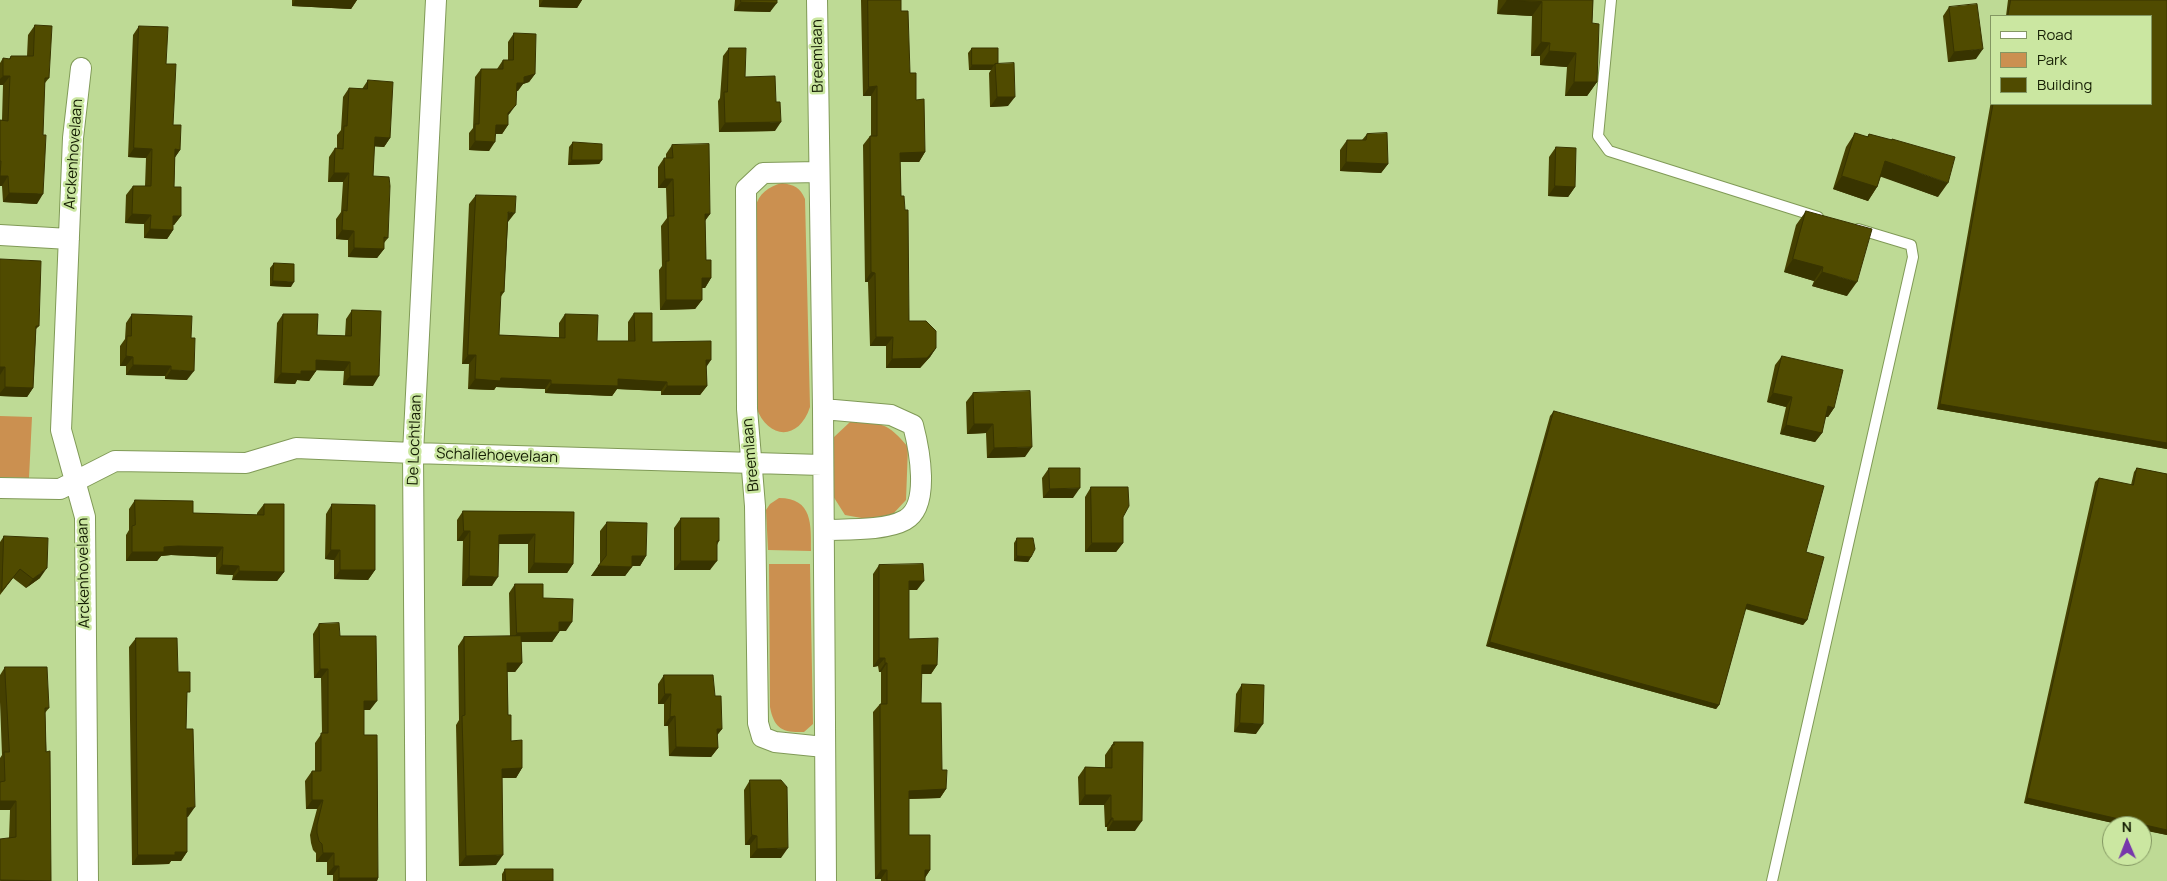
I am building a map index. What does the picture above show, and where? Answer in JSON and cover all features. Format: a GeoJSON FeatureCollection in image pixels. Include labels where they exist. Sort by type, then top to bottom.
{"type":"FeatureCollection","features":[{"type":"Feature","properties":{"kind":"street","name":"De Lochtlaan"},"geometry":{"type":"LineString","coordinates":[[416,881],[413,453],[436,0]]}},
{"type":"Feature","properties":{"kind":"street","name":"Breemlaan"},"geometry":{"type":"LineString","coordinates":[[817,0],[823,409],[826,881]]}},
{"type":"Feature","properties":{"kind":"street","name":"Arckenhovelaan"},"geometry":{"type":"LineString","coordinates":[[81,68],[73,138],[61,430],[85,517],[88,881]]}},
{"type":"Feature","properties":{"kind":"street","name":"Breemlaan"},"geometry":{"type":"LineString","coordinates":[[819,172],[763,173],[746,189],[747,409],[755,506],[758,723],[762,737],[775,742],[824,747]]}},
{"type":"Feature","properties":{"kind":"street"},"geometry":{"type":"LineString","coordinates":[[0,235],[69,239]]}},
{"type":"Feature","properties":{"kind":"street"},"geometry":{"type":"LineString","coordinates":[[823,409],[891,415],[913,425],[919,448],[921,496],[916,510],[906,520],[883,526],[824,530]]}},
{"type":"Feature","properties":{"kind":"street","name":"Schaliehoevelaan"},"geometry":{"type":"LineString","coordinates":[[0,488],[60,489],[115,461],[246,463],[296,448],[822,465]]}},
{"type":"Feature","properties":{"kind":"lane"},"geometry":{"type":"LineString","coordinates":[[1611,0],[1598,136],[1609,151],[1636,162],[1826,219]]}},
{"type":"Feature","properties":{"kind":"lane"},"geometry":{"type":"LineString","coordinates":[[1772,881],[1913,256],[1911,245],[1845,225]]}},
{"type":"Feature","properties":{"kind":"green space"},"geometry":{"type":"Polygon","coordinates":[[[782,183],[796,187],[805,199],[810,407],[799,426],[791,431],[783,432],[768,426],[761,418],[756,407],[755,208],[759,198],[765,191],[772,186],[782,183]]]}},
{"type":"Feature","properties":{"kind":"green space"},"geometry":{"type":"Polygon","coordinates":[[[0,416],[32,417],[29,478],[0,477],[0,416]]]}},
{"type":"Feature","properties":{"kind":"green space"},"geometry":{"type":"Polygon","coordinates":[[[850,422],[883,426],[895,433],[908,447],[906,500],[892,515],[867,519],[845,515],[833,496],[833,438],[850,422]]]}},
{"type":"Feature","properties":{"kind":"green space"},"geometry":{"type":"Polygon","coordinates":[[[779,498],[790,499],[804,508],[810,523],[811,551],[768,550],[766,510],[770,504],[779,498]]]}},
{"type":"Feature","properties":{"kind":"green space"},"geometry":{"type":"Polygon","coordinates":[[[769,564],[810,564],[813,724],[804,732],[780,728],[774,720],[770,707],[769,564]]]}},
{"type":"Feature","properties":{"kind":"building"},"geometry":{"type":"Polygon","coordinates":[[[741,0],[777,0],[777,3],[741,2],[741,0]]]}},
{"type":"Feature","properties":{"kind":"building"},"geometry":{"type":"Polygon","coordinates":[[[868,0],[901,0],[901,11],[908,11],[910,73],[916,73],[916,100],[924,99],[925,152],[900,153],[901,196],[904,196],[905,210],[908,210],[909,321],[926,321],[936,331],[936,348],[927,358],[892,359],[893,337],[876,337],[875,273],[871,272],[870,136],[877,136],[877,86],[869,87],[868,0]]]}},
{"type":"Feature","properties":{"kind":"building"},"geometry":{"type":"Polygon","coordinates":[[[1507,0],[1593,0],[1592,23],[1599,24],[1597,82],[1574,82],[1576,53],[1549,51],[1550,43],[1541,42],[1542,2],[1507,0]]]}},
{"type":"Feature","properties":{"kind":"building"},"geometry":{"type":"Polygon","coordinates":[[[2011,0],[2167,0],[2167,443],[1940,404],[1993,105],[2152,105],[2152,15],[2008,15],[2011,0]]]}},
{"type":"Feature","properties":{"kind":"building"},"geometry":{"type":"Polygon","coordinates":[[[1977,4],[1983,49],[1954,52],[1949,7],[1977,4]]]}},
{"type":"Feature","properties":{"kind":"building"},"geometry":{"type":"Polygon","coordinates":[[[35,25],[52,26],[49,78],[45,78],[43,135],[46,135],[43,194],[9,193],[8,176],[0,176],[0,120],[8,121],[10,76],[3,76],[3,58],[33,56],[35,25]]]}},
{"type":"Feature","properties":{"kind":"building"},"geometry":{"type":"Polygon","coordinates":[[[139,26],[168,27],[166,64],[176,64],[173,125],[181,125],[180,150],[175,149],[174,187],[181,187],[181,216],[173,216],[173,230],[150,229],[151,215],[132,214],[133,186],[151,186],[152,149],[134,148],[139,26]]]}},
{"type":"Feature","properties":{"kind":"building"},"geometry":{"type":"Polygon","coordinates":[[[514,33],[536,34],[535,74],[524,77],[524,83],[517,83],[516,105],[508,113],[508,125],[496,125],[495,142],[475,141],[475,124],[479,124],[481,69],[503,69],[503,60],[513,60],[514,33]]]}},
{"type":"Feature","properties":{"kind":"building"},"geometry":{"type":"Polygon","coordinates":[[[729,48],[746,48],[745,77],[775,76],[776,102],[780,102],[781,122],[725,123],[724,92],[727,92],[729,48]]]}},
{"type":"Feature","properties":{"kind":"building"},"geometry":{"type":"Polygon","coordinates":[[[972,48],[998,48],[998,63],[994,65],[972,65],[972,48]]]}},
{"type":"Feature","properties":{"kind":"building"},"geometry":{"type":"Polygon","coordinates":[[[1014,63],[1015,97],[997,97],[995,64],[1014,63]]]}},
{"type":"Feature","properties":{"kind":"building"},"geometry":{"type":"Polygon","coordinates":[[[368,80],[393,82],[390,138],[375,137],[373,176],[389,177],[390,186],[388,238],[384,237],[384,249],[354,248],[354,231],[342,230],[343,210],[347,211],[349,173],[334,173],[335,148],[343,149],[344,126],[347,126],[349,88],[367,89],[368,80]]]}},
{"type":"Feature","properties":{"kind":"building"},"geometry":{"type":"Polygon","coordinates":[[[1387,133],[1388,164],[1346,162],[1347,140],[1366,140],[1367,134],[1387,133]]]}},
{"type":"Feature","properties":{"kind":"building"},"geometry":{"type":"Polygon","coordinates":[[[1855,133],[1868,137],[1869,134],[1892,139],[1955,157],[1948,183],[1885,161],[1877,187],[1842,176],[1855,133]]]}},
{"type":"Feature","properties":{"kind":"building"},"geometry":{"type":"Polygon","coordinates":[[[573,142],[602,144],[602,160],[572,160],[573,142]]]}},
{"type":"Feature","properties":{"kind":"building"},"geometry":{"type":"Polygon","coordinates":[[[709,144],[710,214],[705,214],[706,260],[711,260],[711,278],[702,278],[702,300],[666,300],[666,261],[669,261],[668,216],[674,216],[673,179],[665,179],[664,158],[673,158],[672,145],[709,144]]]}},
{"type":"Feature","properties":{"kind":"building"},"geometry":{"type":"Polygon","coordinates":[[[1556,147],[1576,148],[1575,187],[1555,186],[1556,147]]]}},
{"type":"Feature","properties":{"kind":"building"},"geometry":{"type":"Polygon","coordinates":[[[476,195],[516,196],[515,213],[508,212],[504,292],[501,292],[499,335],[565,338],[565,314],[598,315],[597,341],[635,341],[634,313],[652,313],[652,342],[711,341],[711,360],[706,360],[707,386],[667,386],[667,382],[618,379],[618,386],[551,384],[551,380],[501,378],[500,381],[475,379],[476,355],[468,355],[476,195]]]}},
{"type":"Feature","properties":{"kind":"building"},"geometry":{"type":"Polygon","coordinates":[[[1806,211],[1872,229],[1857,282],[1822,272],[1823,267],[1793,259],[1806,211]]]}},
{"type":"Feature","properties":{"kind":"building"},"geometry":{"type":"Polygon","coordinates":[[[0,259],[41,261],[39,326],[36,326],[33,388],[5,387],[5,367],[0,367],[0,259]]]}},
{"type":"Feature","properties":{"kind":"building"},"geometry":{"type":"Polygon","coordinates":[[[274,263],[294,264],[294,282],[273,281],[274,263]]]}},
{"type":"Feature","properties":{"kind":"building"},"geometry":{"type":"Polygon","coordinates":[[[352,310],[381,311],[379,376],[350,376],[350,362],[316,360],[316,371],[301,371],[301,374],[281,373],[283,314],[318,314],[317,335],[351,336],[352,310]]]}},
{"type":"Feature","properties":{"kind":"building"},"geometry":{"type":"Polygon","coordinates":[[[132,314],[192,316],[191,338],[195,338],[194,371],[171,370],[171,366],[133,365],[133,357],[126,356],[127,336],[131,336],[132,314]]]}},
{"type":"Feature","properties":{"kind":"building"},"geometry":{"type":"Polygon","coordinates":[[[1782,356],[1843,370],[1834,408],[1828,406],[1822,433],[1786,425],[1792,397],[1773,393],[1782,356]]]}},
{"type":"Feature","properties":{"kind":"building"},"geometry":{"type":"Polygon","coordinates":[[[1030,391],[1032,447],[994,448],[993,424],[974,424],[973,393],[1030,391]]]}},
{"type":"Feature","properties":{"kind":"building"},"geometry":{"type":"Polygon","coordinates":[[[1554,411],[1824,486],[1806,552],[1824,557],[1807,620],[1747,604],[1719,705],[1490,642],[1554,411]]]}},
{"type":"Feature","properties":{"kind":"building"},"geometry":{"type":"Polygon","coordinates":[[[1049,468],[1080,468],[1080,488],[1050,489],[1049,468]]]}},
{"type":"Feature","properties":{"kind":"building"},"geometry":{"type":"Polygon","coordinates":[[[2137,468],[2167,474],[2167,830],[2152,827],[2152,816],[2106,816],[2027,798],[2099,478],[2133,485],[2137,468]]]}},
{"type":"Feature","properties":{"kind":"building"},"geometry":{"type":"Polygon","coordinates":[[[1091,487],[1128,487],[1129,506],[1123,517],[1123,543],[1092,543],[1091,487]]]}},
{"type":"Feature","properties":{"kind":"building"},"geometry":{"type":"Polygon","coordinates":[[[135,500],[193,501],[193,513],[264,515],[264,504],[284,504],[284,572],[239,571],[239,566],[222,565],[223,547],[178,546],[164,547],[164,552],[132,552],[135,500]]]}},
{"type":"Feature","properties":{"kind":"building"},"geometry":{"type":"Polygon","coordinates":[[[332,504],[375,505],[375,570],[340,570],[340,550],[331,550],[332,504]]]}},
{"type":"Feature","properties":{"kind":"building"},"geometry":{"type":"Polygon","coordinates":[[[463,511],[574,512],[573,564],[534,563],[535,534],[499,535],[498,577],[469,576],[470,531],[464,531],[463,511]]]}},
{"type":"Feature","properties":{"kind":"building"},"geometry":{"type":"Polygon","coordinates":[[[681,518],[719,518],[717,561],[681,561],[681,518]]]}},
{"type":"Feature","properties":{"kind":"building"},"geometry":{"type":"Polygon","coordinates":[[[607,522],[647,523],[646,556],[632,556],[632,567],[598,566],[606,556],[607,522]]]}},
{"type":"Feature","properties":{"kind":"building"},"geometry":{"type":"Polygon","coordinates":[[[4,536],[48,538],[47,568],[33,579],[20,569],[2,591],[4,536]]]}},
{"type":"Feature","properties":{"kind":"building"},"geometry":{"type":"Polygon","coordinates":[[[1017,538],[1033,538],[1035,549],[1031,557],[1017,556],[1017,538]]]}},
{"type":"Feature","properties":{"kind":"building"},"geometry":{"type":"Polygon","coordinates":[[[923,564],[924,581],[909,581],[909,639],[938,638],[937,665],[922,665],[921,703],[941,703],[942,770],[947,770],[946,789],[909,791],[909,835],[930,835],[930,870],[925,870],[925,881],[887,881],[887,870],[881,870],[880,704],[887,704],[887,663],[885,663],[885,658],[879,658],[879,565],[923,564]]]}},
{"type":"Feature","properties":{"kind":"building"},"geometry":{"type":"Polygon","coordinates":[[[515,584],[543,584],[543,598],[573,599],[572,622],[559,622],[559,632],[517,633],[515,584]]]}},
{"type":"Feature","properties":{"kind":"building"},"geometry":{"type":"Polygon","coordinates":[[[339,623],[340,636],[376,636],[377,701],[364,701],[364,735],[377,735],[378,878],[339,878],[339,866],[334,866],[334,853],[323,853],[322,844],[317,833],[323,800],[312,800],[312,771],[321,771],[321,733],[328,733],[328,669],[320,669],[319,624],[339,623]]]}},
{"type":"Feature","properties":{"kind":"building"},"geometry":{"type":"Polygon","coordinates":[[[521,636],[522,663],[507,663],[508,715],[511,715],[511,741],[522,740],[522,768],[502,769],[503,855],[466,856],[462,716],[465,715],[464,637],[521,636]]]}},
{"type":"Feature","properties":{"kind":"building"},"geometry":{"type":"Polygon","coordinates":[[[136,638],[177,638],[178,672],[190,672],[190,692],[187,692],[186,729],[193,729],[195,807],[187,808],[187,852],[175,852],[175,855],[138,855],[136,638]]]}},
{"type":"Feature","properties":{"kind":"building"},"geometry":{"type":"Polygon","coordinates":[[[5,667],[47,667],[49,708],[45,708],[46,752],[50,751],[51,881],[0,880],[0,839],[16,837],[16,801],[0,801],[0,782],[5,781],[4,752],[9,752],[5,667]]]}},
{"type":"Feature","properties":{"kind":"building"},"geometry":{"type":"Polygon","coordinates":[[[664,675],[713,675],[715,696],[721,696],[722,729],[717,729],[718,748],[676,747],[675,716],[670,717],[671,694],[665,694],[664,675]]]}},
{"type":"Feature","properties":{"kind":"building"},"geometry":{"type":"Polygon","coordinates":[[[1242,684],[1264,685],[1263,724],[1240,723],[1242,684]]]}},
{"type":"Feature","properties":{"kind":"building"},"geometry":{"type":"Polygon","coordinates":[[[1114,742],[1143,742],[1142,821],[1113,821],[1113,818],[1111,818],[1111,795],[1085,795],[1085,767],[1112,768],[1112,745],[1114,745],[1114,742]]]}},
{"type":"Feature","properties":{"kind":"building"},"geometry":{"type":"Polygon","coordinates":[[[750,780],[781,780],[787,787],[788,848],[757,849],[757,836],[752,835],[750,780]]]}},
{"type":"Feature","properties":{"kind":"building"},"geometry":{"type":"Polygon","coordinates":[[[505,869],[553,869],[553,881],[506,881],[505,869]]]}}]}
